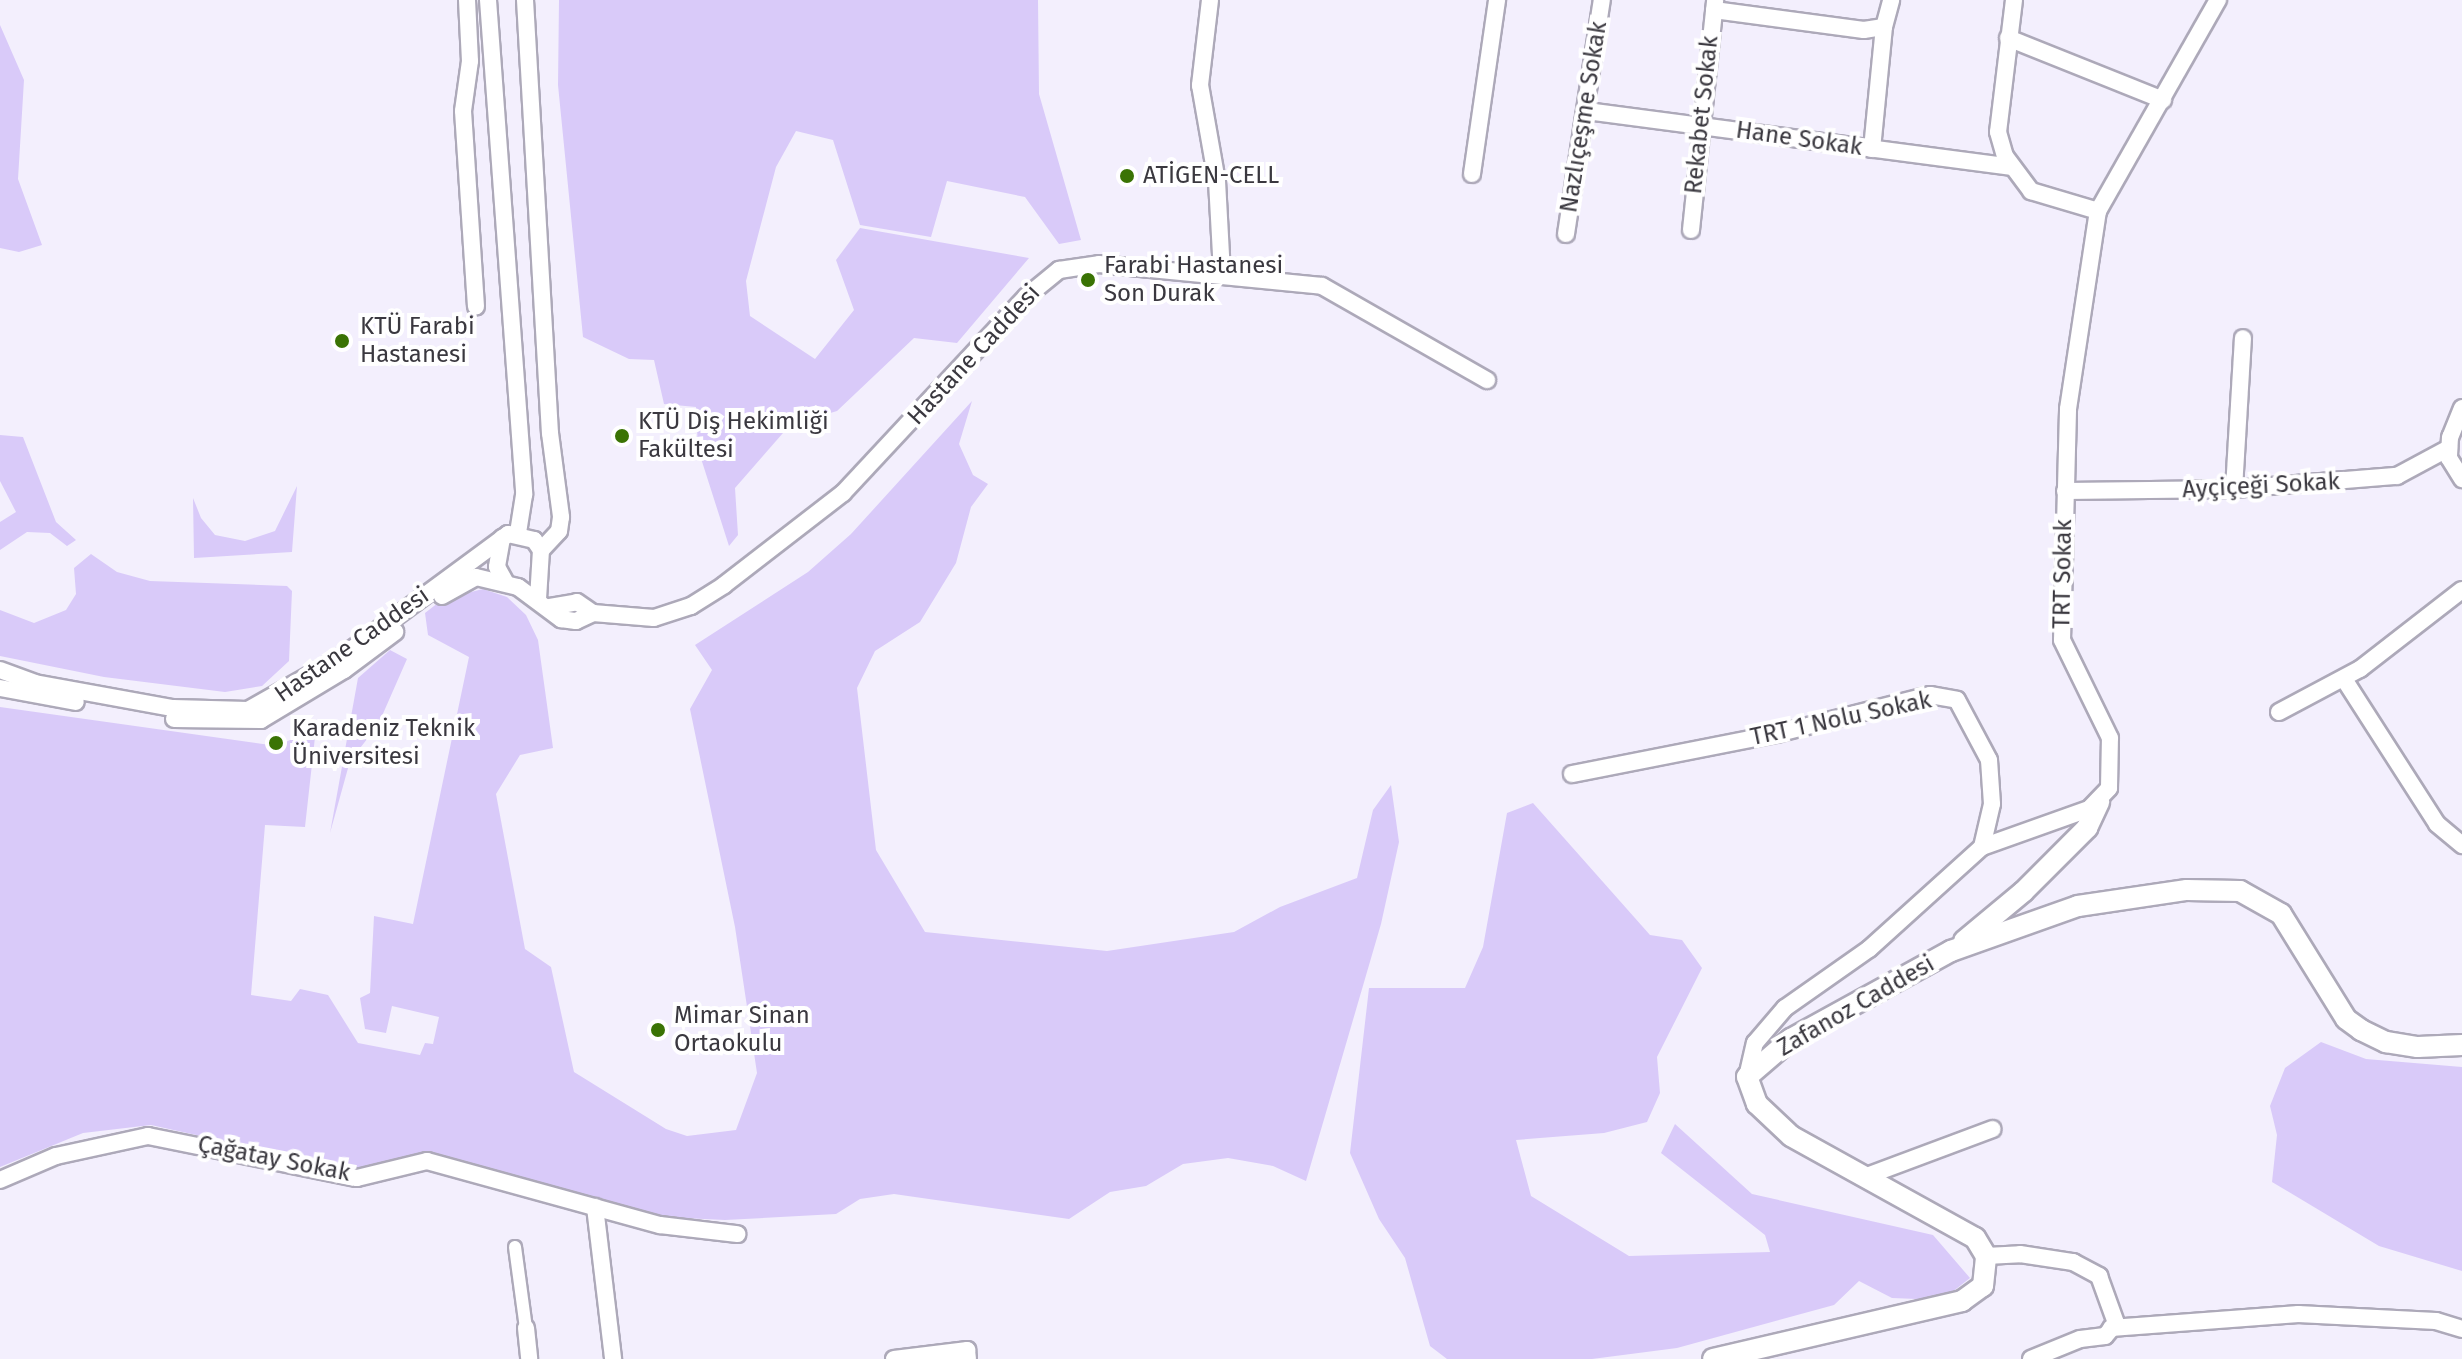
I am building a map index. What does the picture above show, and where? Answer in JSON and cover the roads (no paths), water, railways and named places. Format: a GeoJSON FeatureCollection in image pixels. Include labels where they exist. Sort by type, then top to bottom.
{"type":"FeatureCollection","features":[{"type":"Feature","properties":{"kind":"street"},"geometry":{"type":"LineString","coordinates":[[467,0],[470,61],[463,111],[476,307]]}},
{"type":"Feature","properties":{"kind":"street"},"geometry":{"type":"LineString","coordinates":[[488,0],[524,495],[518,533],[541,550]]}},
{"type":"Feature","properties":{"kind":"street"},"geometry":{"type":"LineString","coordinates":[[525,0],[550,433],[561,517],[559,531],[541,550],[537,576],[544,603]]}},
{"type":"Feature","properties":{"kind":"street"},"geometry":{"type":"LineString","coordinates":[[1210,0],[1200,85],[1217,181],[1222,274]]}},
{"type":"Feature","properties":{"kind":"street"},"geometry":{"type":"LineString","coordinates":[[1472,174],[1497,0]]}},
{"type":"Feature","properties":{"kind":"street","name":"Nazlıçeşme Sokak"},"geometry":{"type":"LineString","coordinates":[[1566,234],[1602,0]]}},
{"type":"Feature","properties":{"kind":"street"},"geometry":{"type":"LineString","coordinates":[[1872,149],[1884,27],[1891,0]]}},
{"type":"Feature","properties":{"kind":"street"},"geometry":{"type":"LineString","coordinates":[[2014,0],[1998,132],[2010,167],[2031,191],[2098,211]]}},
{"type":"Feature","properties":{"kind":"street","name":"TRT Sokak"},"geometry":{"type":"LineString","coordinates":[[2099,802],[2112,777],[2110,738],[2062,640],[2068,409],[2098,211],[2218,0]]}},
{"type":"Feature","properties":{"kind":"street"},"geometry":{"type":"LineString","coordinates":[[1714,5],[1864,30],[1884,27]]}},
{"type":"Feature","properties":{"kind":"street","name":"Rekabet Sokak"},"geometry":{"type":"LineString","coordinates":[[1691,230],[1699,125],[1714,5]]}},
{"type":"Feature","properties":{"kind":"street"},"geometry":{"type":"LineString","coordinates":[[2008,38],[2163,100]]}},
{"type":"Feature","properties":{"kind":"street","name":"Hane Sokak"},"geometry":{"type":"LineString","coordinates":[[1587,111],[2010,167]]}},
{"type":"Feature","properties":{"kind":"street","name":"Hastane Caddesi"},"geometry":{"type":"LineString","coordinates":[[0,688],[193,721],[261,720],[344,670],[466,579],[512,585],[544,603],[577,602],[593,613],[654,618],[691,606],[724,585],[843,493],[1026,297],[1059,270],[1099,264],[1322,286],[1487,380]]}},
{"type":"Feature","properties":{"kind":"street"},"geometry":{"type":"LineString","coordinates":[[2234,489],[2243,338]]}},
{"type":"Feature","properties":{"kind":"street"},"geometry":{"type":"LineString","coordinates":[[2462,408],[2449,448],[2462,479]]}},
{"type":"Feature","properties":{"kind":"street","name":"Ayçiçeği Sokak"},"geometry":{"type":"LineString","coordinates":[[2065,491],[2234,489],[2397,476],[2449,448]]}},
{"type":"Feature","properties":{"kind":"street","name":"Hastane Caddesi"},"geometry":{"type":"LineString","coordinates":[[0,670],[35,683],[173,708],[248,710],[340,658],[502,538],[518,533]]}},
{"type":"Feature","properties":{"kind":"street"},"geometry":{"type":"LineString","coordinates":[[502,538],[497,567],[512,585],[537,576]]}},
{"type":"Feature","properties":{"kind":"street"},"geometry":{"type":"LineString","coordinates":[[2279,712],[2344,679],[2462,590]]}},
{"type":"Feature","properties":{"kind":"street"},"geometry":{"type":"LineString","coordinates":[[2344,679],[2437,824],[2462,845]]}},
{"type":"Feature","properties":{"kind":"street","name":"TRT 1 Nolu Sokak"},"geometry":{"type":"LineString","coordinates":[[1572,774],[1776,734],[1930,695],[1957,700],[1989,760],[1992,804],[1982,847]]}},
{"type":"Feature","properties":{"kind":"street"},"geometry":{"type":"LineString","coordinates":[[1713,1359],[1962,1301],[1983,1286],[1986,1256],[1975,1238],[1942,1215],[1791,1136],[1757,1104],[1747,1077],[1755,1043],[1785,1008],[1869,949],[1982,847],[2099,802]]}},
{"type":"Feature","properties":{"kind":"street"},"geometry":{"type":"LineString","coordinates":[[1951,951],[2023,892],[2087,828],[2099,802]]}},
{"type":"Feature","properties":{"kind":"street","name":"Zafanoz Caddesi"},"geometry":{"type":"LineString","coordinates":[[1747,1077],[1791,1039],[1951,951],[2078,906],[2187,890],[2240,891],[2281,914],[2346,1019],[2361,1030],[2386,1042],[2418,1047],[2462,1045]]}},
{"type":"Feature","properties":{"kind":"street"},"geometry":{"type":"LineString","coordinates":[[1867,1176],[1993,1129]]}},
{"type":"Feature","properties":{"kind":"street","name":"Çağatay Sokak"},"geometry":{"type":"LineString","coordinates":[[0,1180],[56,1156],[148,1136],[357,1178],[427,1161],[660,1225],[737,1234]]}},
{"type":"Feature","properties":{"kind":"street"},"geometry":{"type":"LineString","coordinates":[[595,1207],[613,1359]]}},
{"type":"Feature","properties":{"kind":"street"},"geometry":{"type":"LineString","coordinates":[[515,1247],[529,1359]]}},
{"type":"Feature","properties":{"kind":"street"},"geometry":{"type":"LineString","coordinates":[[1986,1256],[2020,1254],[2073,1262],[2099,1276],[2116,1323],[2105,1336],[2080,1339],[2031,1359]]}},
{"type":"Feature","properties":{"kind":"street"},"geometry":{"type":"LineString","coordinates":[[2111,1328],[2298,1314],[2436,1321],[2462,1329]]}},
{"type":"Feature","properties":{"kind":"street"},"geometry":{"type":"LineString","coordinates":[[894,1359],[967,1350],[968,1359]]}},
{"type":"Feature","properties":{"kind":"place","name":"ATİGEN-CELL"},"geometry":{"type":"Point","coordinates":[1127,176]}},
{"type":"Feature","properties":{"kind":"place","name":"Farabi Hastanesi Son Durak"},"geometry":{"type":"Point","coordinates":[1088,280]}},
{"type":"Feature","properties":{"kind":"place","name":"KTÜ Farabi Hastanesi"},"geometry":{"type":"Point","coordinates":[342,341]}},
{"type":"Feature","properties":{"kind":"place","name":"KTÜ Diş Hekimliği Fakültesi"},"geometry":{"type":"Point","coordinates":[622,436]}},
{"type":"Feature","properties":{"kind":"place","name":"Karadeniz Teknik Üniversitesi"},"geometry":{"type":"Point","coordinates":[276,743]}},
{"type":"Feature","properties":{"kind":"place","name":"Mimar Sinan Ortaokulu"},"geometry":{"type":"Point","coordinates":[658,1030]}}]}
